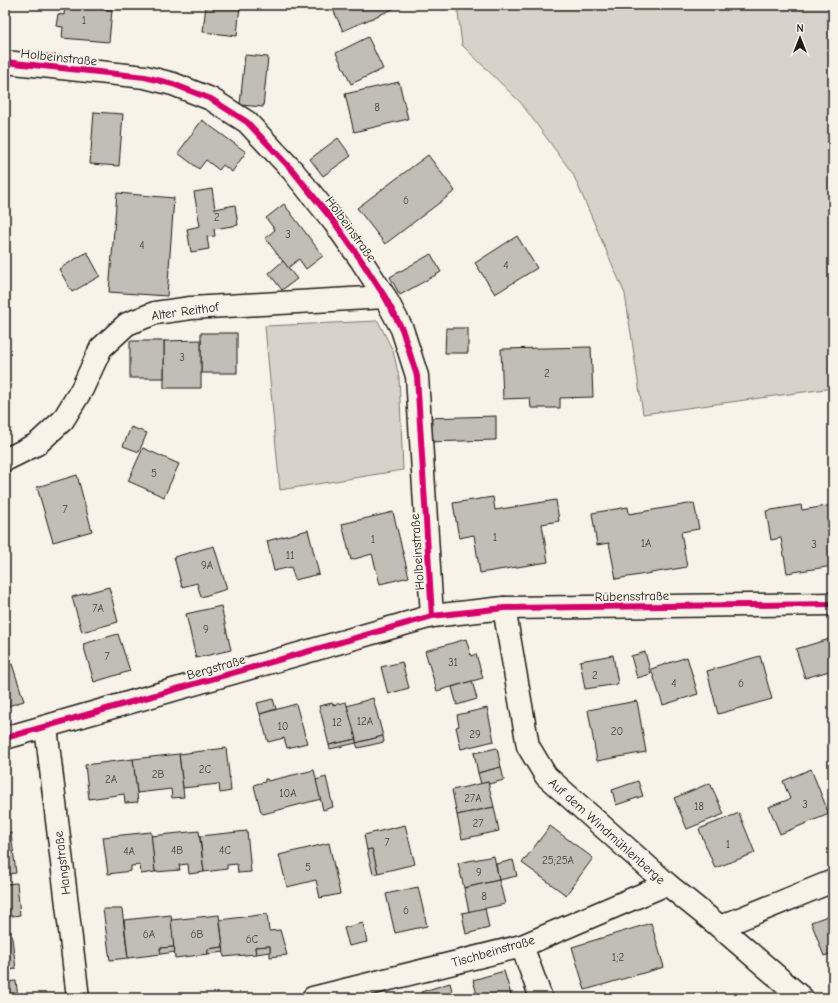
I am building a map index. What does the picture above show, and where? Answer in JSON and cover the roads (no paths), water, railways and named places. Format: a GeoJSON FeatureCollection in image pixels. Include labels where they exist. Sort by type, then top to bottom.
{"type":"FeatureCollection","features":[{"type":"Feature","properties":{"kind":"street","name":"Holbeinstraße"},"geometry":{"type":"LineString","coordinates":[[5,62],[145,77],[173,84],[211,99],[247,122],[294,171],[357,254],[385,297],[402,329],[417,376],[432,616]]}},
{"type":"Feature","properties":{"kind":"street","name":"Alter Reithof"},"geometry":{"type":"LineString","coordinates":[[5,460],[37,444],[63,420],[82,389],[101,348],[127,324],[155,313],[192,308],[385,297]]}},
{"type":"Feature","properties":{"kind":"street","name":"Rubensstraße"},"geometry":{"type":"LineString","coordinates":[[432,616],[504,608],[833,604]]}},
{"type":"Feature","properties":{"kind":"street","name":"Auf dem Windmühlenberge"},"geometry":{"type":"LineString","coordinates":[[504,608],[528,746],[546,776],[667,884],[720,927],[802,998]]}},
{"type":"Feature","properties":{"kind":"street","name":"Bergstraße"},"geometry":{"type":"LineString","coordinates":[[5,738],[432,616]]}},
{"type":"Feature","properties":{"kind":"street","name":"Hangstraße"},"geometry":{"type":"LineString","coordinates":[[46,727],[78,998]]}},
{"type":"Feature","properties":{"kind":"street"},"geometry":{"type":"LineString","coordinates":[[720,927],[833,881]]}},
{"type":"Feature","properties":{"kind":"street","name":"Tischbeinstraße"},"geometry":{"type":"LineString","coordinates":[[313,998],[522,946],[667,884]]}},
{"type":"Feature","properties":{"kind":"street"},"geometry":{"type":"LineString","coordinates":[[522,946],[541,998]]}}]}
